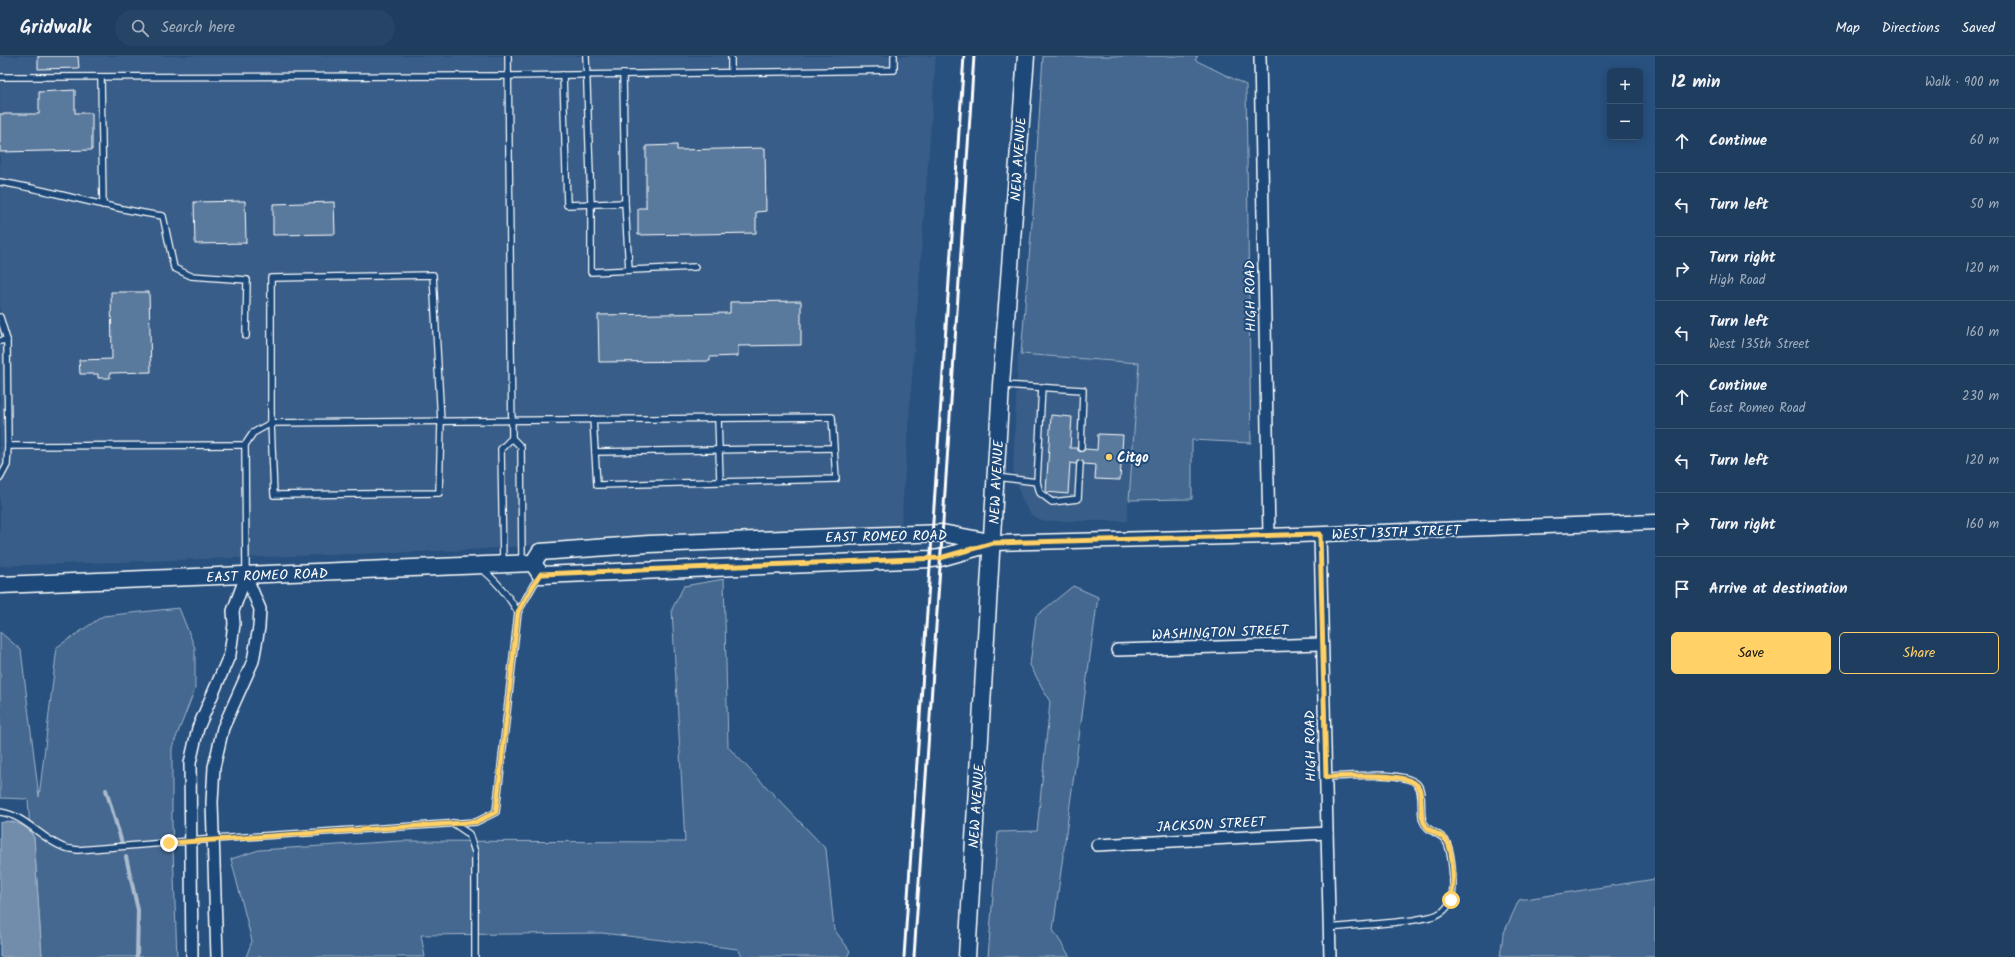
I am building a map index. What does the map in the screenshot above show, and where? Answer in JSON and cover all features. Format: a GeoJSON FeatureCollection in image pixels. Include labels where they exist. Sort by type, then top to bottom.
{"type":"FeatureCollection","features":[{"type":"Feature","properties":{"kind":"main road","name":"NEW AVENUE"},"geometry":{"type":"LineString","coordinates":[[967,957],[997,477],[1001,385],[1026,56]]}},
{"type":"Feature","properties":{"kind":"main road","name":"EAST ROMEO ROAD"},"geometry":{"type":"LineString","coordinates":[[532,567],[540,552],[728,540],[942,533],[993,543]]}},
{"type":"Feature","properties":{"kind":"main road","name":"EAST ROMEO ROAD"},"geometry":{"type":"LineString","coordinates":[[0,585],[246,576],[503,564],[532,567],[940,558],[993,543]]}},
{"type":"Feature","properties":{"kind":"street","name":"HIGH ROAD"},"geometry":{"type":"LineString","coordinates":[[1260,56],[1269,536]]}},
{"type":"Feature","properties":{"kind":"street","name":"WEST 135TH STREET"},"geometry":{"type":"LineString","coordinates":[[993,543],[1269,536],[1655,522]]}},
{"type":"Feature","properties":{"kind":"street","name":"HIGH ROAD"},"geometry":{"type":"LineString","coordinates":[[1320,534],[1330,957]]}},
{"type":"Feature","properties":{"kind":"street"},"geometry":{"type":"LineString","coordinates":[[216,957],[212,802],[214,767],[217,747],[223,728],[249,673],[257,644],[260,609],[246,576]]}},
{"type":"Feature","properties":{"kind":"street"},"geometry":{"type":"LineString","coordinates":[[192,957],[190,763],[198,728],[230,654],[234,624],[233,611],[246,576]]}},
{"type":"Feature","properties":{"kind":"street","name":"WASHINGTON STREET"},"geometry":{"type":"LineString","coordinates":[[1117,650],[1322,644]]}},
{"type":"Feature","properties":{"kind":"street","name":"JACKSON STREET"},"geometry":{"type":"LineString","coordinates":[[1097,845],[1327,833]]}},
{"type":"Feature","properties":{"kind":"lane"},"geometry":{"type":"LineString","coordinates":[[503,564],[501,449],[512,438],[508,56]]}},
{"type":"Feature","properties":{"kind":"lane"},"geometry":{"type":"LineString","coordinates":[[586,56],[591,204],[591,272],[695,266]]}},
{"type":"Feature","properties":{"kind":"lane"},"geometry":{"type":"LineString","coordinates":[[731,56],[731,72]]}},
{"type":"Feature","properties":{"kind":"lane"},"geometry":{"type":"LineString","coordinates":[[0,77],[508,76],[894,70],[894,56]]}},
{"type":"Feature","properties":{"kind":"lane"},"geometry":{"type":"LineString","coordinates":[[623,74],[629,270]]}},
{"type":"Feature","properties":{"kind":"lane"},"geometry":{"type":"LineString","coordinates":[[563,75],[567,205],[626,203]]}},
{"type":"Feature","properties":{"kind":"lane"},"geometry":{"type":"LineString","coordinates":[[101,77],[103,205]]}},
{"type":"Feature","properties":{"kind":"lane"},"geometry":{"type":"LineString","coordinates":[[0,182],[30,187],[128,211],[163,216],[174,268],[191,276],[247,280],[246,336]]}},
{"type":"Feature","properties":{"kind":"lane"},"geometry":{"type":"LineString","coordinates":[[433,275],[441,422],[439,492],[274,495],[271,423],[271,278],[433,275]]}},
{"type":"Feature","properties":{"kind":"lane"},"geometry":{"type":"LineString","coordinates":[[0,317],[7,340],[8,446],[7,465],[0,478]]}},
{"type":"Feature","properties":{"kind":"lane"},"geometry":{"type":"LineString","coordinates":[[0,341],[7,340]]}},
{"type":"Feature","properties":{"kind":"lane"},"geometry":{"type":"LineString","coordinates":[[1001,385],[1083,390],[1080,448]]}},
{"type":"Feature","properties":{"kind":"lane"},"geometry":{"type":"LineString","coordinates":[[1042,387],[1037,482],[1040,493],[1052,502],[1078,499],[1080,464]]}},
{"type":"Feature","properties":{"kind":"lane"},"geometry":{"type":"LineString","coordinates":[[246,576],[245,445],[253,433],[271,423],[441,422],[512,420],[593,419],[832,417],[836,479],[597,485],[593,419]]}},
{"type":"Feature","properties":{"kind":"lane"},"geometry":{"type":"LineString","coordinates":[[718,418],[720,482]]}},
{"type":"Feature","properties":{"kind":"lane"},"geometry":{"type":"LineString","coordinates":[[0,812],[8,813],[17,817],[63,848],[78,850],[214,839],[476,822],[496,812],[518,612],[534,584],[521,447],[512,438]]}},
{"type":"Feature","properties":{"kind":"lane"},"geometry":{"type":"LineString","coordinates":[[8,446],[245,445]]}},
{"type":"Feature","properties":{"kind":"lane"},"geometry":{"type":"LineString","coordinates":[[595,452],[833,448]]}},
{"type":"Feature","properties":{"kind":"lane"},"geometry":{"type":"LineString","coordinates":[[997,477],[1037,482]]}},
{"type":"Feature","properties":{"kind":"lane"},"geometry":{"type":"LineString","coordinates":[[478,566],[496,581],[507,594],[518,612]]}},
{"type":"Feature","properties":{"kind":"lane"},"geometry":{"type":"LineString","coordinates":[[1326,777],[1388,776],[1405,778],[1417,783],[1420,789],[1422,820],[1426,827],[1446,840],[1450,850],[1453,889],[1451,900],[1447,907],[1441,913],[1432,916],[1402,922],[1329,928]]}},
{"type":"Feature","properties":{"kind":"lane"},"geometry":{"type":"LineString","coordinates":[[453,823],[468,834],[475,852],[476,957]]}},
{"type":"Feature","properties":{"kind":"shaded area"},"geometry":{"type":"Polygon","coordinates":[[[0,56],[936,56],[901,526],[678,534],[470,550],[0,566],[0,56]]]}},
{"type":"Feature","properties":{"kind":"shaded area"},"geometry":{"type":"Polygon","coordinates":[[[1043,56],[1198,56],[1195,60],[1246,85],[1251,443],[1192,440],[1192,499],[1129,500],[1139,363],[1021,354],[1034,199],[1043,56]]]}},
{"type":"Feature","properties":{"kind":"shaded area"},"geometry":{"type":"Polygon","coordinates":[[[1018,354],[1139,363],[1127,521],[1044,521],[1031,515],[1022,500],[1013,470],[1018,354]]]}},
{"type":"Feature","properties":{"kind":"shaded area"},"geometry":{"type":"Polygon","coordinates":[[[724,579],[728,747],[826,849],[834,929],[850,951],[847,957],[743,957],[738,949],[602,933],[421,935],[425,957],[246,957],[252,941],[231,859],[259,850],[400,841],[685,842],[672,609],[684,586],[724,579]]]}},
{"type":"Feature","properties":{"kind":"shaded area"},"geometry":{"type":"Polygon","coordinates":[[[1073,586],[1098,597],[1053,930],[1070,957],[988,957],[998,832],[1037,831],[1050,702],[1030,665],[1036,616],[1073,586]]]}},
{"type":"Feature","properties":{"kind":"shaded area"},"geometry":{"type":"Polygon","coordinates":[[[179,608],[195,648],[195,689],[172,748],[172,822],[177,957],[42,957],[34,838],[30,830],[28,799],[0,798],[0,632],[21,650],[39,797],[57,647],[103,616],[179,608]]]}},
{"type":"Feature","properties":{"kind":"shaded area"},"geometry":{"type":"Polygon","coordinates":[[[8,821],[23,826],[34,838],[42,957],[0,957],[0,823],[8,821]]]}},
{"type":"Feature","properties":{"kind":"shaded area"},"geometry":{"type":"Polygon","coordinates":[[[1655,879],[1655,957],[1500,957],[1503,935],[1519,900],[1655,879]]]}},
{"type":"Feature","properties":{"kind":"building"},"geometry":{"type":"Polygon","coordinates":[[[38,56],[78,56],[79,68],[38,69],[38,56]]]}},
{"type":"Feature","properties":{"kind":"building"},"geometry":{"type":"Polygon","coordinates":[[[75,90],[75,113],[92,113],[92,150],[0,152],[0,114],[39,114],[39,92],[75,90]]]}},
{"type":"Feature","properties":{"kind":"building"},"geometry":{"type":"Polygon","coordinates":[[[677,145],[677,150],[765,148],[766,211],[756,212],[756,233],[638,235],[638,208],[646,208],[646,146],[677,145]]]}},
{"type":"Feature","properties":{"kind":"building"},"geometry":{"type":"Polygon","coordinates":[[[245,201],[246,243],[195,244],[194,202],[245,201]]]}},
{"type":"Feature","properties":{"kind":"building"},"geometry":{"type":"Polygon","coordinates":[[[334,202],[335,234],[273,235],[273,204],[334,202]]]}},
{"type":"Feature","properties":{"kind":"building"},"geometry":{"type":"Polygon","coordinates":[[[111,292],[149,292],[151,372],[110,373],[110,378],[98,378],[98,374],[80,374],[79,360],[112,359],[111,292]]]}},
{"type":"Feature","properties":{"kind":"building"},"geometry":{"type":"Polygon","coordinates":[[[801,301],[801,345],[738,346],[738,356],[710,357],[710,361],[599,362],[598,315],[730,313],[730,302],[801,301]]]}},
{"type":"Feature","properties":{"kind":"building","name":"Citgo"},"geometry":{"type":"Polygon","coordinates":[[[1051,415],[1072,417],[1070,448],[1077,448],[1080,452],[1085,449],[1097,450],[1098,434],[1123,435],[1120,480],[1095,479],[1096,465],[1084,464],[1080,460],[1076,464],[1070,463],[1068,494],[1046,492],[1051,415]]]}},
{"type":"Feature","properties":{"kind":"waterway"},"geometry":{"type":"LineString","coordinates":[[106,790],[122,843]]}},
{"type":"Feature","properties":{"kind":"waterway"},"geometry":{"type":"LineString","coordinates":[[126,857],[138,910],[137,957]]}},
{"type":"Feature","properties":{"kind":"railway"},"geometry":{"type":"LineString","coordinates":[[904,957],[964,56]]}},
{"type":"Feature","properties":{"kind":"railway"},"geometry":{"type":"LineString","coordinates":[[914,957],[974,56]]}},
{"type":"Feature","properties":{"kind":"place","name":"Citgo"},"geometry":{"type":"Point","coordinates":[1109,457]}},
{"type":"Feature","properties":{"kind":"route"},"geometry":{"type":"LineString","coordinates":[[169,843],[476,822],[496,812],[518,612],[527,594],[541,574],[940,558],[993,543],[1320,534],[1326,777],[1388,776],[1405,778],[1417,783],[1420,789],[1422,820],[1426,827],[1432,832],[1446,840],[1450,850],[1453,889],[1451,900]]}}]}
